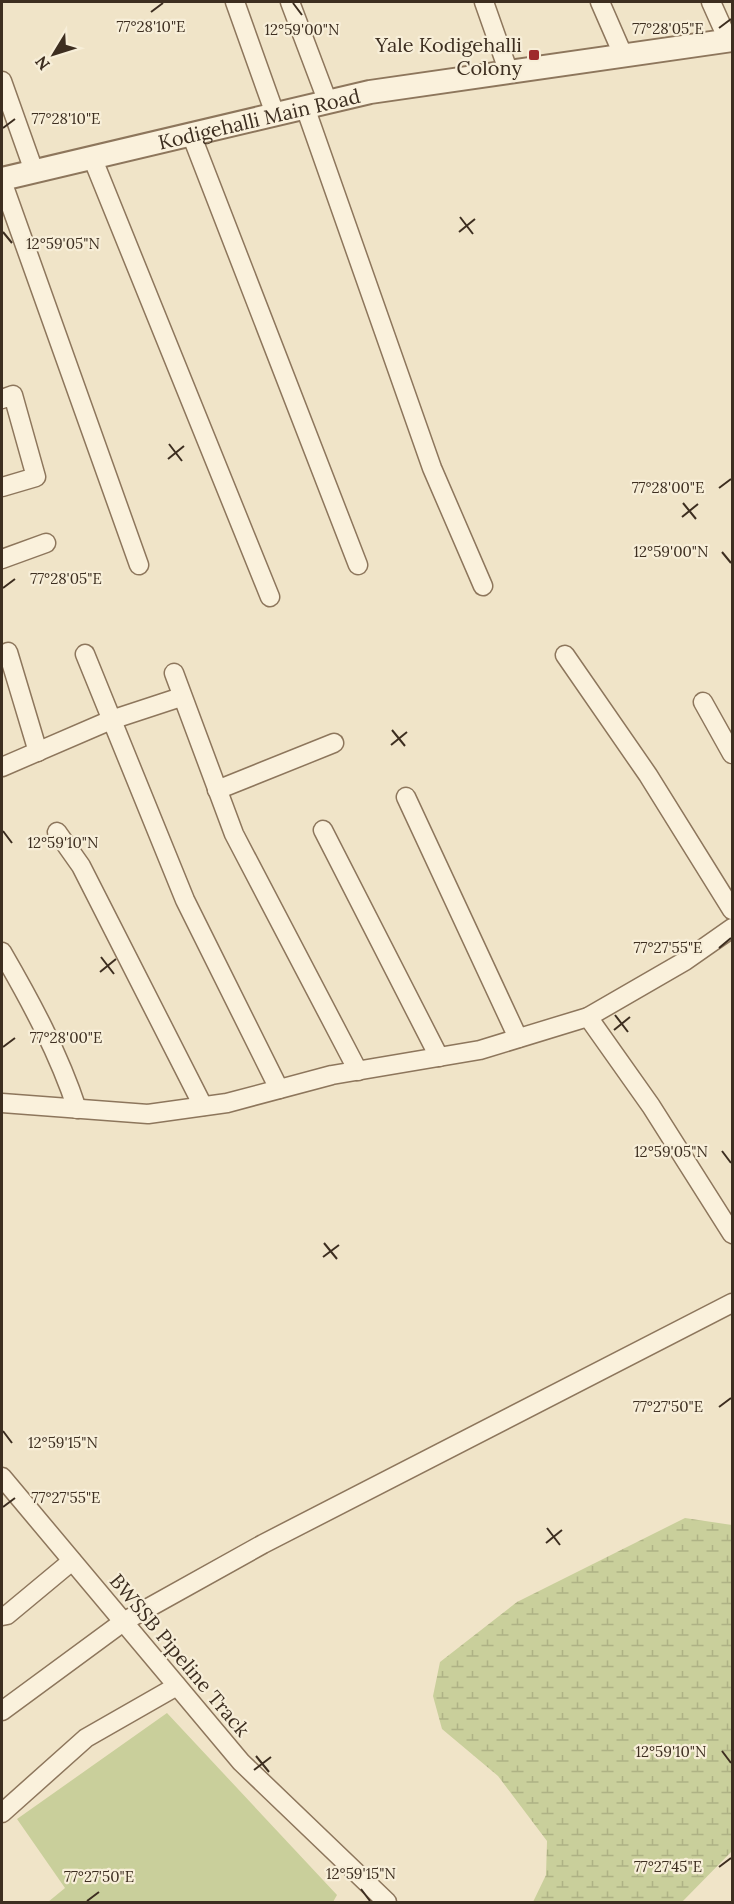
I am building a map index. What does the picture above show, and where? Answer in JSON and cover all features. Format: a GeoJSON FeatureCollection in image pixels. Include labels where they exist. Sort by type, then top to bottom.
{"type":"FeatureCollection","features":[{"type":"Feature","properties":{"kind":"street"},"geometry":{"type":"LineString","coordinates":[[236,2],[275,114]]}},
{"type":"Feature","properties":{"kind":"street"},"geometry":{"type":"LineString","coordinates":[[290,2],[316,104],[432,468],[483,586]]}},
{"type":"Feature","properties":{"kind":"street"},"geometry":{"type":"LineString","coordinates":[[484,2],[509,73]]}},
{"type":"Feature","properties":{"kind":"street"},"geometry":{"type":"LineString","coordinates":[[600,2],[624,57]]}},
{"type":"Feature","properties":{"kind":"street"},"geometry":{"type":"LineString","coordinates":[[711,2],[730,40]]}},
{"type":"Feature","properties":{"kind":"street","name":"Kodigehalli Main Road"},"geometry":{"type":"LineString","coordinates":[[2,180],[316,104],[730,40]]}},
{"type":"Feature","properties":{"kind":"street"},"geometry":{"type":"LineString","coordinates":[[2,81],[34,171]]}},
{"type":"Feature","properties":{"kind":"street"},"geometry":{"type":"LineString","coordinates":[[191,134],[358,565]]}},
{"type":"Feature","properties":{"kind":"street"},"geometry":{"type":"LineString","coordinates":[[92,157],[270,597]]}},
{"type":"Feature","properties":{"kind":"street"},"geometry":{"type":"LineString","coordinates":[[2,180],[139,564]]}},
{"type":"Feature","properties":{"kind":"street"},"geometry":{"type":"LineString","coordinates":[[2,399],[13,395],[36,477],[2,487]]}},
{"type":"Feature","properties":{"kind":"street"},"geometry":{"type":"LineString","coordinates":[[2,559],[46,543]]}},
{"type":"Feature","properties":{"kind":"street"},"geometry":{"type":"LineString","coordinates":[[8,652],[38,752]]}},
{"type":"Feature","properties":{"kind":"street"},"geometry":{"type":"LineString","coordinates":[[85,654],[185,900],[279,1089]]}},
{"type":"Feature","properties":{"kind":"street"},"geometry":{"type":"LineString","coordinates":[[565,655],[648,775],[732,910]]}},
{"type":"Feature","properties":{"kind":"street"},"geometry":{"type":"LineString","coordinates":[[174,673],[181,697],[234,834],[358,1071]]}},
{"type":"Feature","properties":{"kind":"street"},"geometry":{"type":"LineString","coordinates":[[2,767],[111,720],[181,697]]}},
{"type":"Feature","properties":{"kind":"street"},"geometry":{"type":"LineString","coordinates":[[703,702],[732,754]]}},
{"type":"Feature","properties":{"kind":"street"},"geometry":{"type":"LineString","coordinates":[[217,790],[334,743]]}},
{"type":"Feature","properties":{"kind":"street"},"geometry":{"type":"LineString","coordinates":[[406,797],[518,1038]]}},
{"type":"Feature","properties":{"kind":"street"},"geometry":{"type":"LineString","coordinates":[[323,830],[439,1057]]}},
{"type":"Feature","properties":{"kind":"street"},"geometry":{"type":"LineString","coordinates":[[57,832],[81,866],[203,1106]]}},
{"type":"Feature","properties":{"kind":"street"},"geometry":{"type":"LineString","coordinates":[[2,1103],[148,1114],[203,1106],[358,1071],[480,1050],[588,1017],[685,961],[732,928]]}},
{"type":"Feature","properties":{"kind":"street"},"geometry":{"type":"LineString","coordinates":[[2,952],[23,988],[65,1074],[77,1109]]}},
{"type":"Feature","properties":{"kind":"street"},"geometry":{"type":"LineString","coordinates":[[588,1017],[651,1106],[732,1234]]}},
{"type":"Feature","properties":{"kind":"street"},"geometry":{"type":"LineString","coordinates":[[2,1711],[123,1622],[263,1544],[732,1303]]}},
{"type":"Feature","properties":{"kind":"street","name":"BWSSB Pipeline Track"},"geometry":{"type":"LineString","coordinates":[[2,1477],[241,1762],[387,1902]]}},
{"type":"Feature","properties":{"kind":"street"},"geometry":{"type":"LineString","coordinates":[[2,1616],[7,1615],[72,1561]]}},
{"type":"Feature","properties":{"kind":"street"},"geometry":{"type":"LineString","coordinates":[[2,1813],[86,1738],[177,1686]]}},
{"type":"Feature","properties":{"kind":"green space"},"geometry":{"type":"Polygon","coordinates":[[[685,1518],[732,1525],[732,1851],[682,1902],[533,1902],[546,1875],[547,1841],[498,1776],[442,1729],[433,1696],[440,1662],[517,1602],[685,1518]]]}},
{"type":"Feature","properties":{"kind":"green space"},"geometry":{"type":"Polygon","coordinates":[[[167,1713],[337,1895],[333,1902],[48,1902],[65,1888],[17,1819],[167,1713]]]}},
{"type":"Feature","properties":{"kind":"place","name":"Yale Kodigehalli Colony"},"geometry":{"type":"Point","coordinates":[534,55]}}]}
